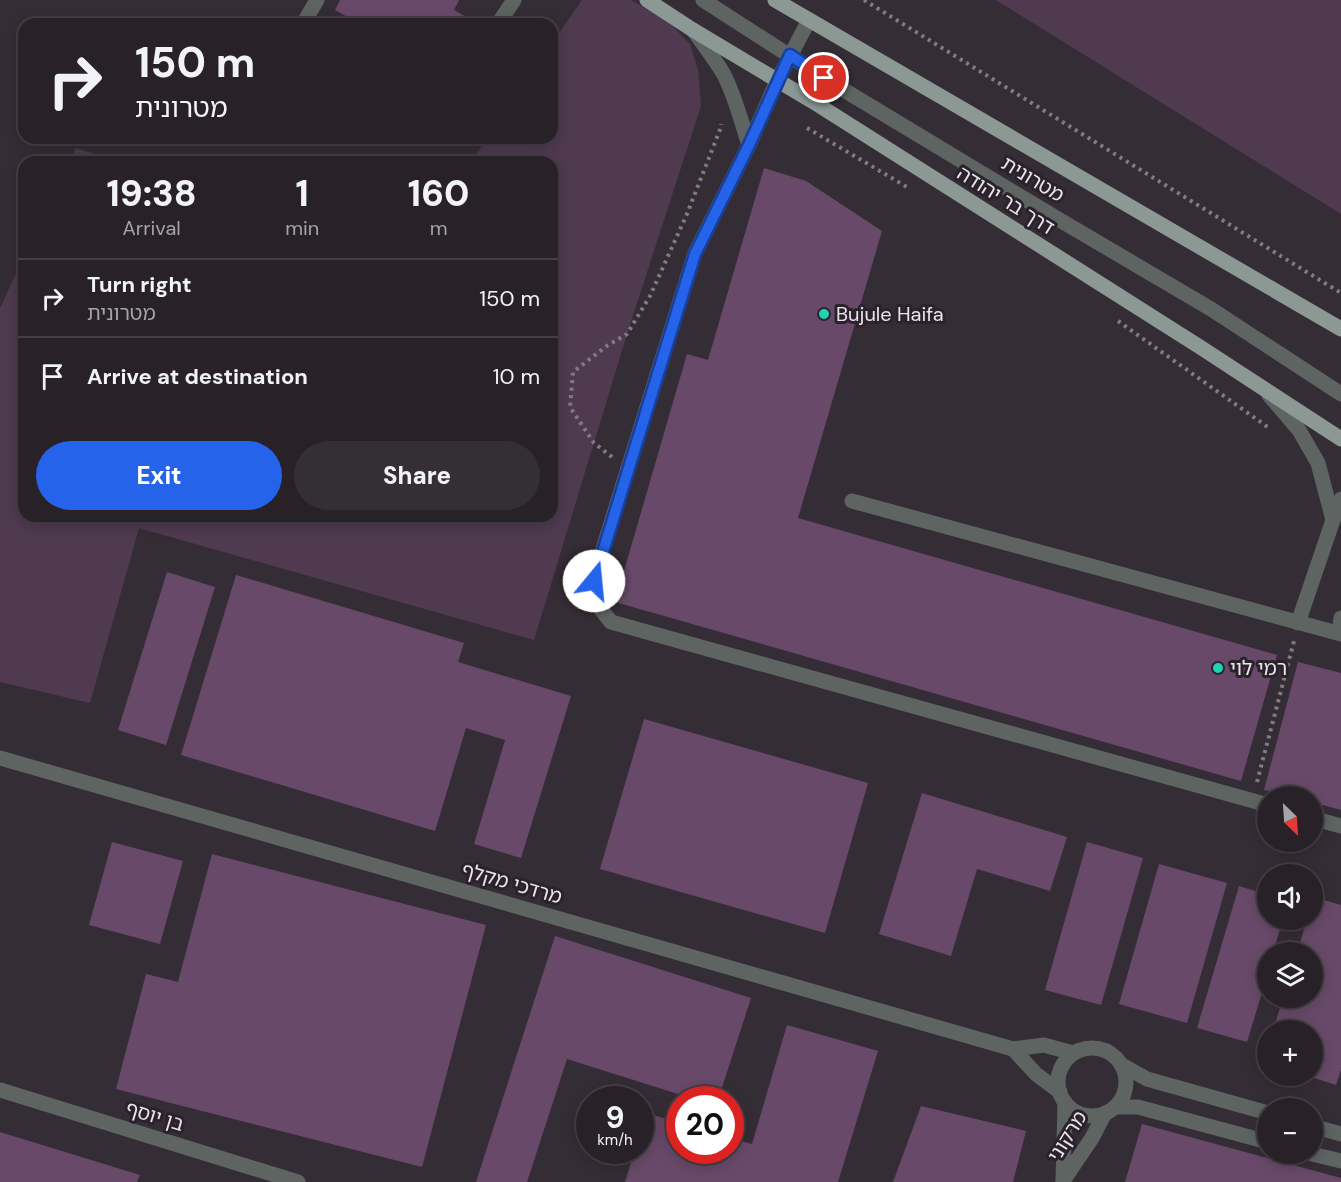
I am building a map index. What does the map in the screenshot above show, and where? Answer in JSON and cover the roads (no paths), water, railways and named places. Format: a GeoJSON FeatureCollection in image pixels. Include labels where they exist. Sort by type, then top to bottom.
{"type":"FeatureCollection","features":[{"type":"Feature","properties":{"kind":"main road","name":"דרך בר יהודה"},"geometry":{"type":"LineString","coordinates":[[646,0],[822,107],[1262,386],[1341,440]]}},
{"type":"Feature","properties":{"kind":"main road"},"geometry":{"type":"LineString","coordinates":[[775,0],[1341,329]]}},
{"type":"Feature","properties":{"kind":"street"},"geometry":{"type":"LineString","coordinates":[[306,18],[317,0]]}},
{"type":"Feature","properties":{"kind":"street"},"geometry":{"type":"LineString","coordinates":[[502,18],[514,0]]}},
{"type":"Feature","properties":{"kind":"street","name":"מטרונית"},"geometry":{"type":"LineString","coordinates":[[703,0],[824,78],[1211,309],[1341,394]]}},
{"type":"Feature","properties":{"kind":"street"},"geometry":{"type":"LineString","coordinates":[[809,20],[777,81],[749,145],[695,254],[594,581],[600,608],[611,622],[1257,802]]}},
{"type":"Feature","properties":{"kind":"street"},"geometry":{"type":"LineString","coordinates":[[693,30],[724,75],[749,145]]}},
{"type":"Feature","properties":{"kind":"street"},"geometry":{"type":"LineString","coordinates":[[1262,386],[1299,430],[1318,463],[1333,519]]}},
{"type":"Feature","properties":{"kind":"street"},"geometry":{"type":"LineString","coordinates":[[1298,623],[1341,500]]}},
{"type":"Feature","properties":{"kind":"street"},"geometry":{"type":"LineString","coordinates":[[852,501],[1298,623],[1340,628]]}},
{"type":"Feature","properties":{"kind":"street","name":"מרדכי מקלף"},"geometry":{"type":"LineString","coordinates":[[0,758],[1012,1049],[1044,1045],[1073,1053]]}},
{"type":"Feature","properties":{"kind":"street"},"geometry":{"type":"LineString","coordinates":[[1323,821],[1341,826]]}},
{"type":"Feature","properties":{"kind":"street"},"geometry":{"type":"LineString","coordinates":[[1062,1097],[1058,1082],[1059,1071],[1065,1061],[1073,1053],[1084,1048],[1095,1047],[1106,1051],[1122,1065],[1147,1079],[1257,1110]]}},
{"type":"Feature","properties":{"kind":"street"},"geometry":{"type":"LineString","coordinates":[[1012,1049],[1073,1110],[1083,1115],[1094,1116],[1110,1110],[1138,1107],[1257,1139]]}},
{"type":"Feature","properties":{"kind":"street"},"geometry":{"type":"LineString","coordinates":[[1110,1110],[1122,1098],[1126,1087],[1126,1076],[1122,1065]]}},
{"type":"Feature","properties":{"kind":"street","name":"בן יוסף"},"geometry":{"type":"LineString","coordinates":[[0,1090],[298,1182]]}},
{"type":"Feature","properties":{"kind":"street","name":"מרקוני"},"geometry":{"type":"LineString","coordinates":[[1062,1097],[1063,1181]]}},
{"type":"Feature","properties":{"kind":"street","name":"מרקוני"},"geometry":{"type":"LineString","coordinates":[[1063,1181],[1110,1110]]}},
{"type":"Feature","properties":{"kind":"street"},"geometry":{"type":"LineString","coordinates":[[1323,1129],[1341,1134]]}},
{"type":"Feature","properties":{"kind":"street"},"geometry":{"type":"LineString","coordinates":[[1323,1157],[1341,1161]]}},
{"type":"Feature","properties":{"kind":"place","name":"Bujule Haifa"},"geometry":{"type":"Point","coordinates":[824,314]}},
{"type":"Feature","properties":{"kind":"place","name":"רמי לוי"},"geometry":{"type":"Point","coordinates":[1218,668]}}]}
